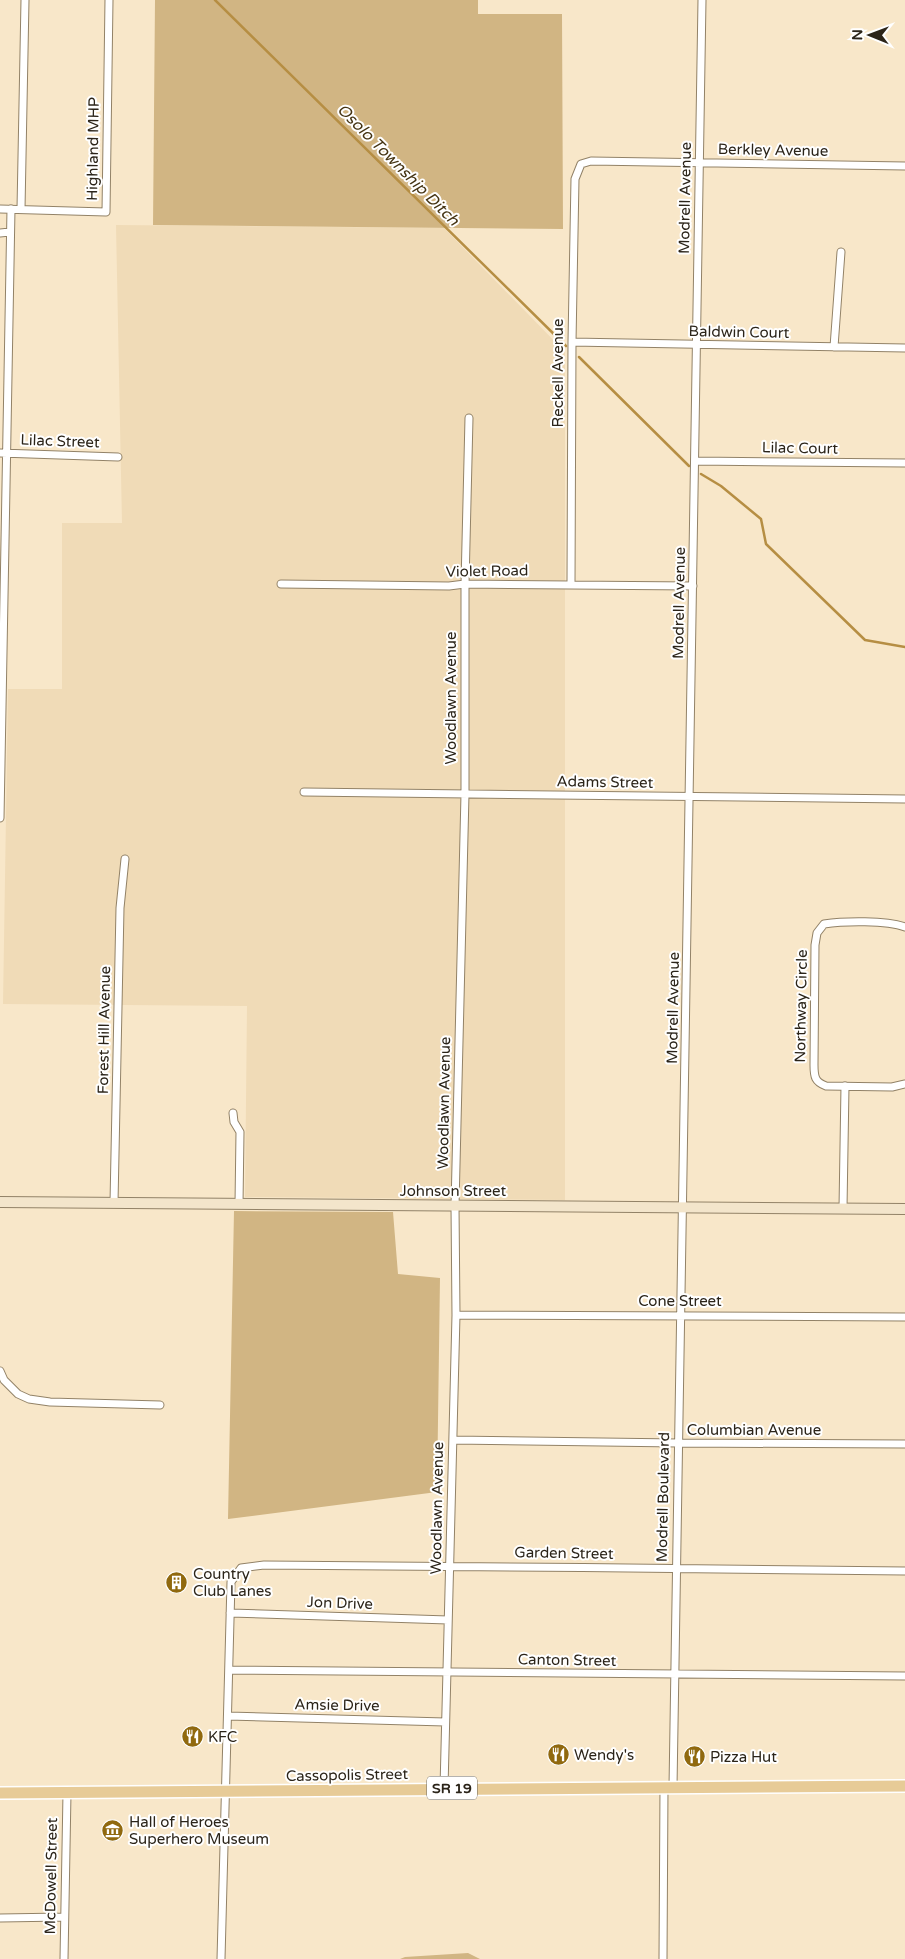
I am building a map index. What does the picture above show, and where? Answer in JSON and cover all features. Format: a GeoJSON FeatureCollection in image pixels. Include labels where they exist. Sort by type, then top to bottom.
{"type":"FeatureCollection","features":[{"type":"Feature","properties":{"kind":"main road","name":"Cassopolis Street"},"geometry":{"type":"LineString","coordinates":[[0,1793],[444,1788],[905,1786]]}},
{"type":"Feature","properties":{"kind":"street"},"geometry":{"type":"LineString","coordinates":[[21,210],[25,0]]}},
{"type":"Feature","properties":{"kind":"street","name":"Highland MHP"},"geometry":{"type":"LineString","coordinates":[[0,209],[106,212],[109,0]]}},
{"type":"Feature","properties":{"kind":"street","name":"Modrell Avenue"},"geometry":{"type":"LineString","coordinates":[[683,1207],[702,0]]}},
{"type":"Feature","properties":{"kind":"street","name":"Berkley Avenue"},"geometry":{"type":"LineString","coordinates":[[581,164],[591,161],[905,166]]}},
{"type":"Feature","properties":{"kind":"street","name":"Reckell Avenue"},"geometry":{"type":"LineString","coordinates":[[571,584],[572,342],[576,179],[581,164]]}},
{"type":"Feature","properties":{"kind":"street"},"geometry":{"type":"LineString","coordinates":[[0,818],[3,452],[10,209]]}},
{"type":"Feature","properties":{"kind":"street"},"geometry":{"type":"LineString","coordinates":[[0,233],[10,232]]}},
{"type":"Feature","properties":{"kind":"street"},"geometry":{"type":"LineString","coordinates":[[834,347],[841,252]]}},
{"type":"Feature","properties":{"kind":"street","name":"Baldwin Court"},"geometry":{"type":"LineString","coordinates":[[572,342],[905,348]]}},
{"type":"Feature","properties":{"kind":"street","name":"Woodlawn Avenue"},"geometry":{"type":"LineString","coordinates":[[444,1788],[456,1315],[455,1206],[465,794],[465,584],[469,418]]}},
{"type":"Feature","properties":{"kind":"street","name":"Lilac Street"},"geometry":{"type":"LineString","coordinates":[[3,452],[118,457]]}},
{"type":"Feature","properties":{"kind":"street","name":"Lilac Court"},"geometry":{"type":"LineString","coordinates":[[695,461],[905,463]]}},
{"type":"Feature","properties":{"kind":"street","name":"Violet Road"},"geometry":{"type":"LineString","coordinates":[[281,584],[693,586]]}},
{"type":"Feature","properties":{"kind":"street","name":"Adams Street"},"geometry":{"type":"LineString","coordinates":[[304,792],[905,799]]}},
{"type":"Feature","properties":{"kind":"street","name":"Forest Hill Avenue"},"geometry":{"type":"LineString","coordinates":[[114,1203],[120,908],[125,859]]}},
{"type":"Feature","properties":{"kind":"street","name":"Northway Circle"},"geometry":{"type":"LineString","coordinates":[[905,927],[886,923],[833,923],[824,924],[817,933],[815,945],[814,1076],[819,1083],[826,1086],[892,1087],[905,1084]]}},
{"type":"Feature","properties":{"kind":"street"},"geometry":{"type":"LineString","coordinates":[[844,1208],[845,1086]]}},
{"type":"Feature","properties":{"kind":"street"},"geometry":{"type":"LineString","coordinates":[[234,1113],[234,1122],[240,1132],[239,1204]]}},
{"type":"Feature","properties":{"kind":"street","name":"Johnson Street"},"geometry":{"type":"LineString","coordinates":[[0,1202],[905,1209]]}},
{"type":"Feature","properties":{"kind":"street","name":"Modrell Boulevard"},"geometry":{"type":"LineString","coordinates":[[663,1959],[674,1675],[683,1207]]}},
{"type":"Feature","properties":{"kind":"street","name":"Cone Street"},"geometry":{"type":"LineString","coordinates":[[456,1315],[905,1318]]}},
{"type":"Feature","properties":{"kind":"street"},"geometry":{"type":"LineString","coordinates":[[0,1371],[4,1380],[18,1394],[29,1399],[50,1402],[160,1405]]}},
{"type":"Feature","properties":{"kind":"street","name":"Columbian Avenue"},"geometry":{"type":"LineString","coordinates":[[453,1440],[905,1444]]}},
{"type":"Feature","properties":{"kind":"street","name":"Garden Street"},"geometry":{"type":"LineString","coordinates":[[230,1613],[231,1582],[241,1568],[264,1565],[450,1565],[676,1570],[905,1571]]}},
{"type":"Feature","properties":{"kind":"street"},"geometry":{"type":"LineString","coordinates":[[221,1959],[230,1613]]}},
{"type":"Feature","properties":{"kind":"street","name":"Jon Drive"},"geometry":{"type":"LineString","coordinates":[[230,1613],[448,1620]]}},
{"type":"Feature","properties":{"kind":"street","name":"Canton Street"},"geometry":{"type":"LineString","coordinates":[[229,1670],[905,1676]]}},
{"type":"Feature","properties":{"kind":"street","name":"Amsie Drive"},"geometry":{"type":"LineString","coordinates":[[228,1716],[445,1722]]}},
{"type":"Feature","properties":{"kind":"street","name":"McDowell Street"},"geometry":{"type":"LineString","coordinates":[[64,1959],[67,1793]]}},
{"type":"Feature","properties":{"kind":"street"},"geometry":{"type":"LineString","coordinates":[[0,1918],[64,1917]]}},
{"type":"Feature","properties":{"kind":"shaded area"},"geometry":{"type":"Polygon","coordinates":[[[155,0],[478,0],[478,14],[562,14],[563,229],[153,225],[155,0]]]}},
{"type":"Feature","properties":{"kind":"shaded area"},"geometry":{"type":"Polygon","coordinates":[[[116,225],[444,228],[565,352],[565,1200],[245,1197],[247,1006],[3,1004],[8,689],[62,689],[62,523],[122,523],[116,225]]]}},
{"type":"Feature","properties":{"kind":"shaded area"},"geometry":{"type":"Polygon","coordinates":[[[234,1211],[393,1212],[398,1274],[440,1278],[437,1492],[228,1519],[234,1211]]]}},
{"type":"Feature","properties":{"kind":"shaded area"},"geometry":{"type":"Polygon","coordinates":[[[468,1953],[480,1959],[400,1959],[405,1957],[468,1953]]]}},
{"type":"Feature","properties":{"kind":"waterway","name":"Osolo Township Ditch"},"geometry":{"type":"LineString","coordinates":[[215,0],[566,346]]}},
{"type":"Feature","properties":{"kind":"waterway","name":"Osolo Township Ditch"},"geometry":{"type":"LineString","coordinates":[[579,357],[689,466]]}},
{"type":"Feature","properties":{"kind":"waterway","name":"Osolo Township Ditch"},"geometry":{"type":"LineString","coordinates":[[701,474],[721,486],[761,519],[766,544],[865,640],[905,647]]}},
{"type":"Feature","properties":{"kind":"place","name":"Country Club Lanes"},"geometry":{"type":"Point","coordinates":[177,1583]}},
{"type":"Feature","properties":{"kind":"place","name":"KFC"},"geometry":{"type":"Point","coordinates":[192,1737]}},
{"type":"Feature","properties":{"kind":"place","name":"Wendy's"},"geometry":{"type":"Point","coordinates":[558,1755]}},
{"type":"Feature","properties":{"kind":"place","name":"Pizza Hut"},"geometry":{"type":"Point","coordinates":[694,1757]}},
{"type":"Feature","properties":{"kind":"place","name":"Hall of Heroes Superhero Museum"},"geometry":{"type":"Point","coordinates":[113,1831]}}]}
